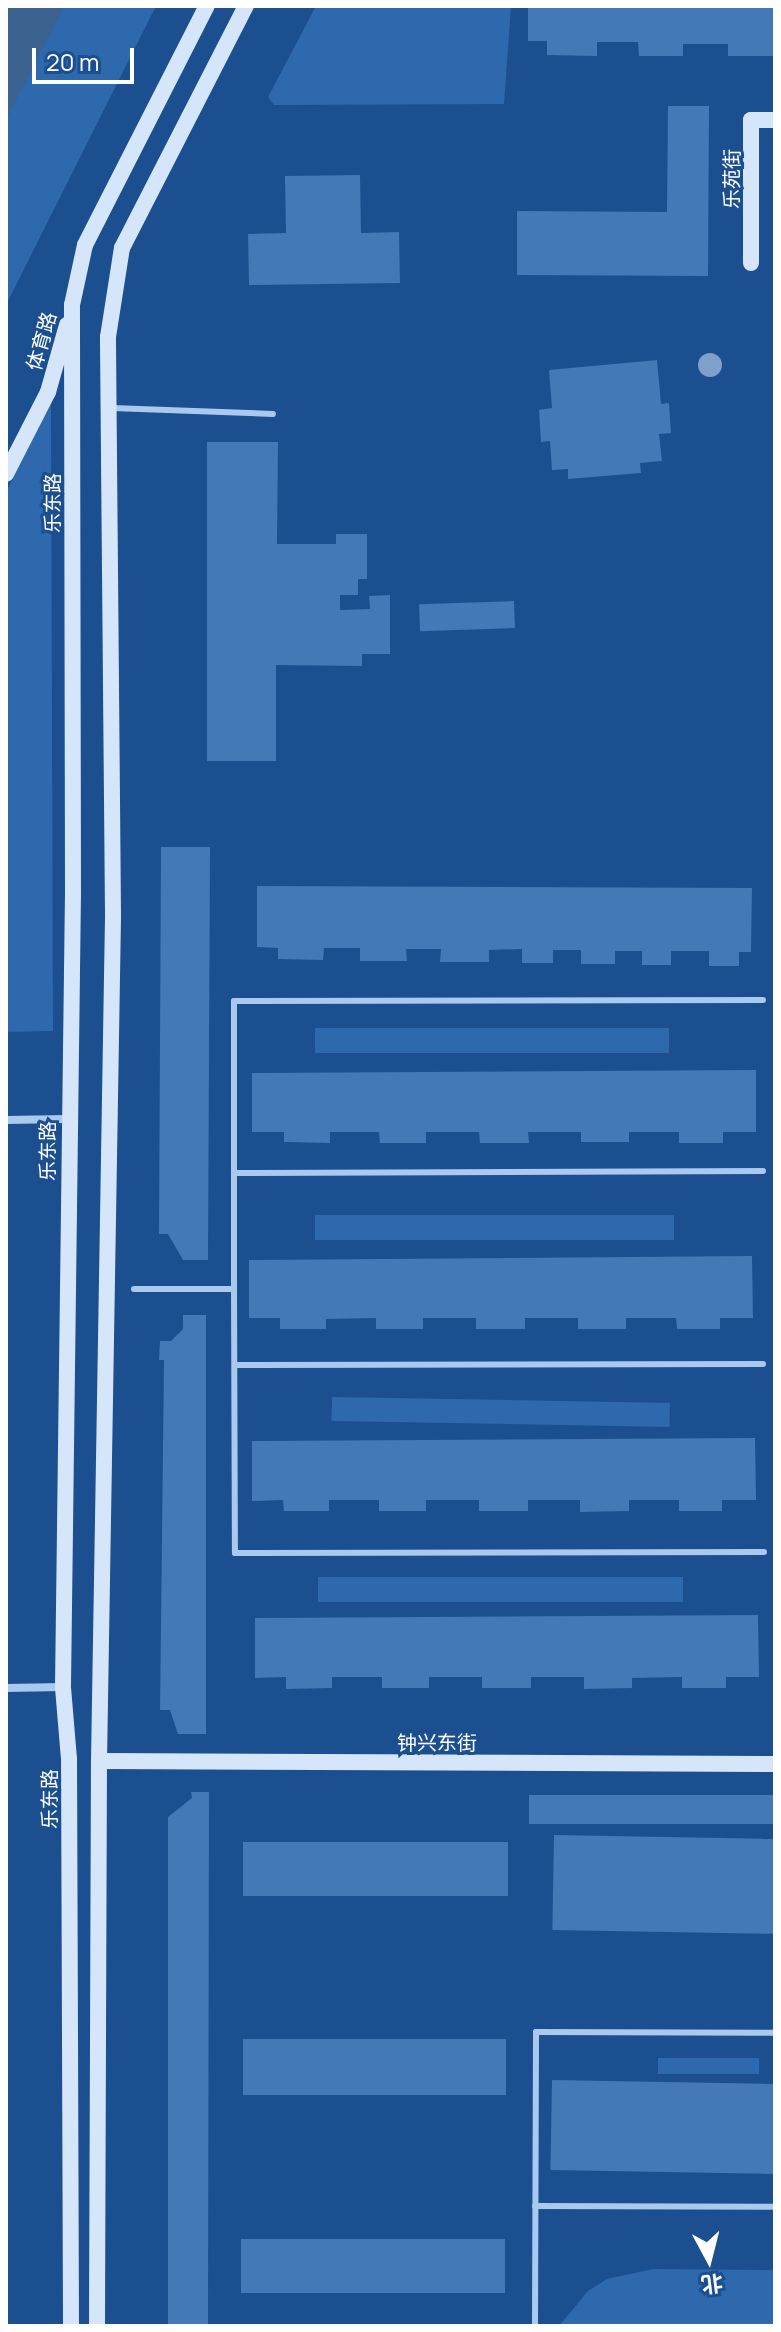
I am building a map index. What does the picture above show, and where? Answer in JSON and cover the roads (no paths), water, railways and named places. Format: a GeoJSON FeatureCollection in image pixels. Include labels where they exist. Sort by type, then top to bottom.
{"type":"FeatureCollection","features":[{"type":"Feature","properties":{"kind":"main road","name":"乐东路"},"geometry":{"type":"LineString","coordinates":[[71,2326],[69,1774],[63,1687],[67,1119],[73,896],[72,305],[85,245],[207,6]]}},
{"type":"Feature","properties":{"kind":"main road"},"geometry":{"type":"LineString","coordinates":[[97,2326],[99,1761],[113,915],[108,337],[122,248],[246,6]]}},
{"type":"Feature","properties":{"kind":"main road","name":"乐苑街"},"geometry":{"type":"LineString","coordinates":[[751,263],[751,120],[775,120]]}},
{"type":"Feature","properties":{"kind":"main road","name":"体育路"},"geometry":{"type":"LineString","coordinates":[[6,474],[48,392],[72,305]]}},
{"type":"Feature","properties":{"kind":"main road","name":"钟兴东街"},"geometry":{"type":"LineString","coordinates":[[99,1761],[775,1764]]}},
{"type":"Feature","properties":{"kind":"street"},"geometry":{"type":"LineString","coordinates":[[6,1120],[67,1119]]}},
{"type":"Feature","properties":{"kind":"street"},"geometry":{"type":"LineString","coordinates":[[6,1688],[63,1687]]}},
{"type":"Feature","properties":{"kind":"lane"},"geometry":{"type":"LineString","coordinates":[[109,408],[273,414]]}},
{"type":"Feature","properties":{"kind":"lane"},"geometry":{"type":"LineString","coordinates":[[763,1000],[234,1001],[234,1289],[235,1553],[764,1552]]}},
{"type":"Feature","properties":{"kind":"lane"},"geometry":{"type":"LineString","coordinates":[[234,1173],[763,1171]]}},
{"type":"Feature","properties":{"kind":"lane"},"geometry":{"type":"LineString","coordinates":[[134,1289],[234,1289]]}},
{"type":"Feature","properties":{"kind":"lane"},"geometry":{"type":"LineString","coordinates":[[235,1365],[763,1364]]}},
{"type":"Feature","properties":{"kind":"lane"},"geometry":{"type":"LineString","coordinates":[[535,2326],[536,2032],[775,2033]]}},
{"type":"Feature","properties":{"kind":"lane"},"geometry":{"type":"LineString","coordinates":[[535,2206],[775,2207]]}}]}
